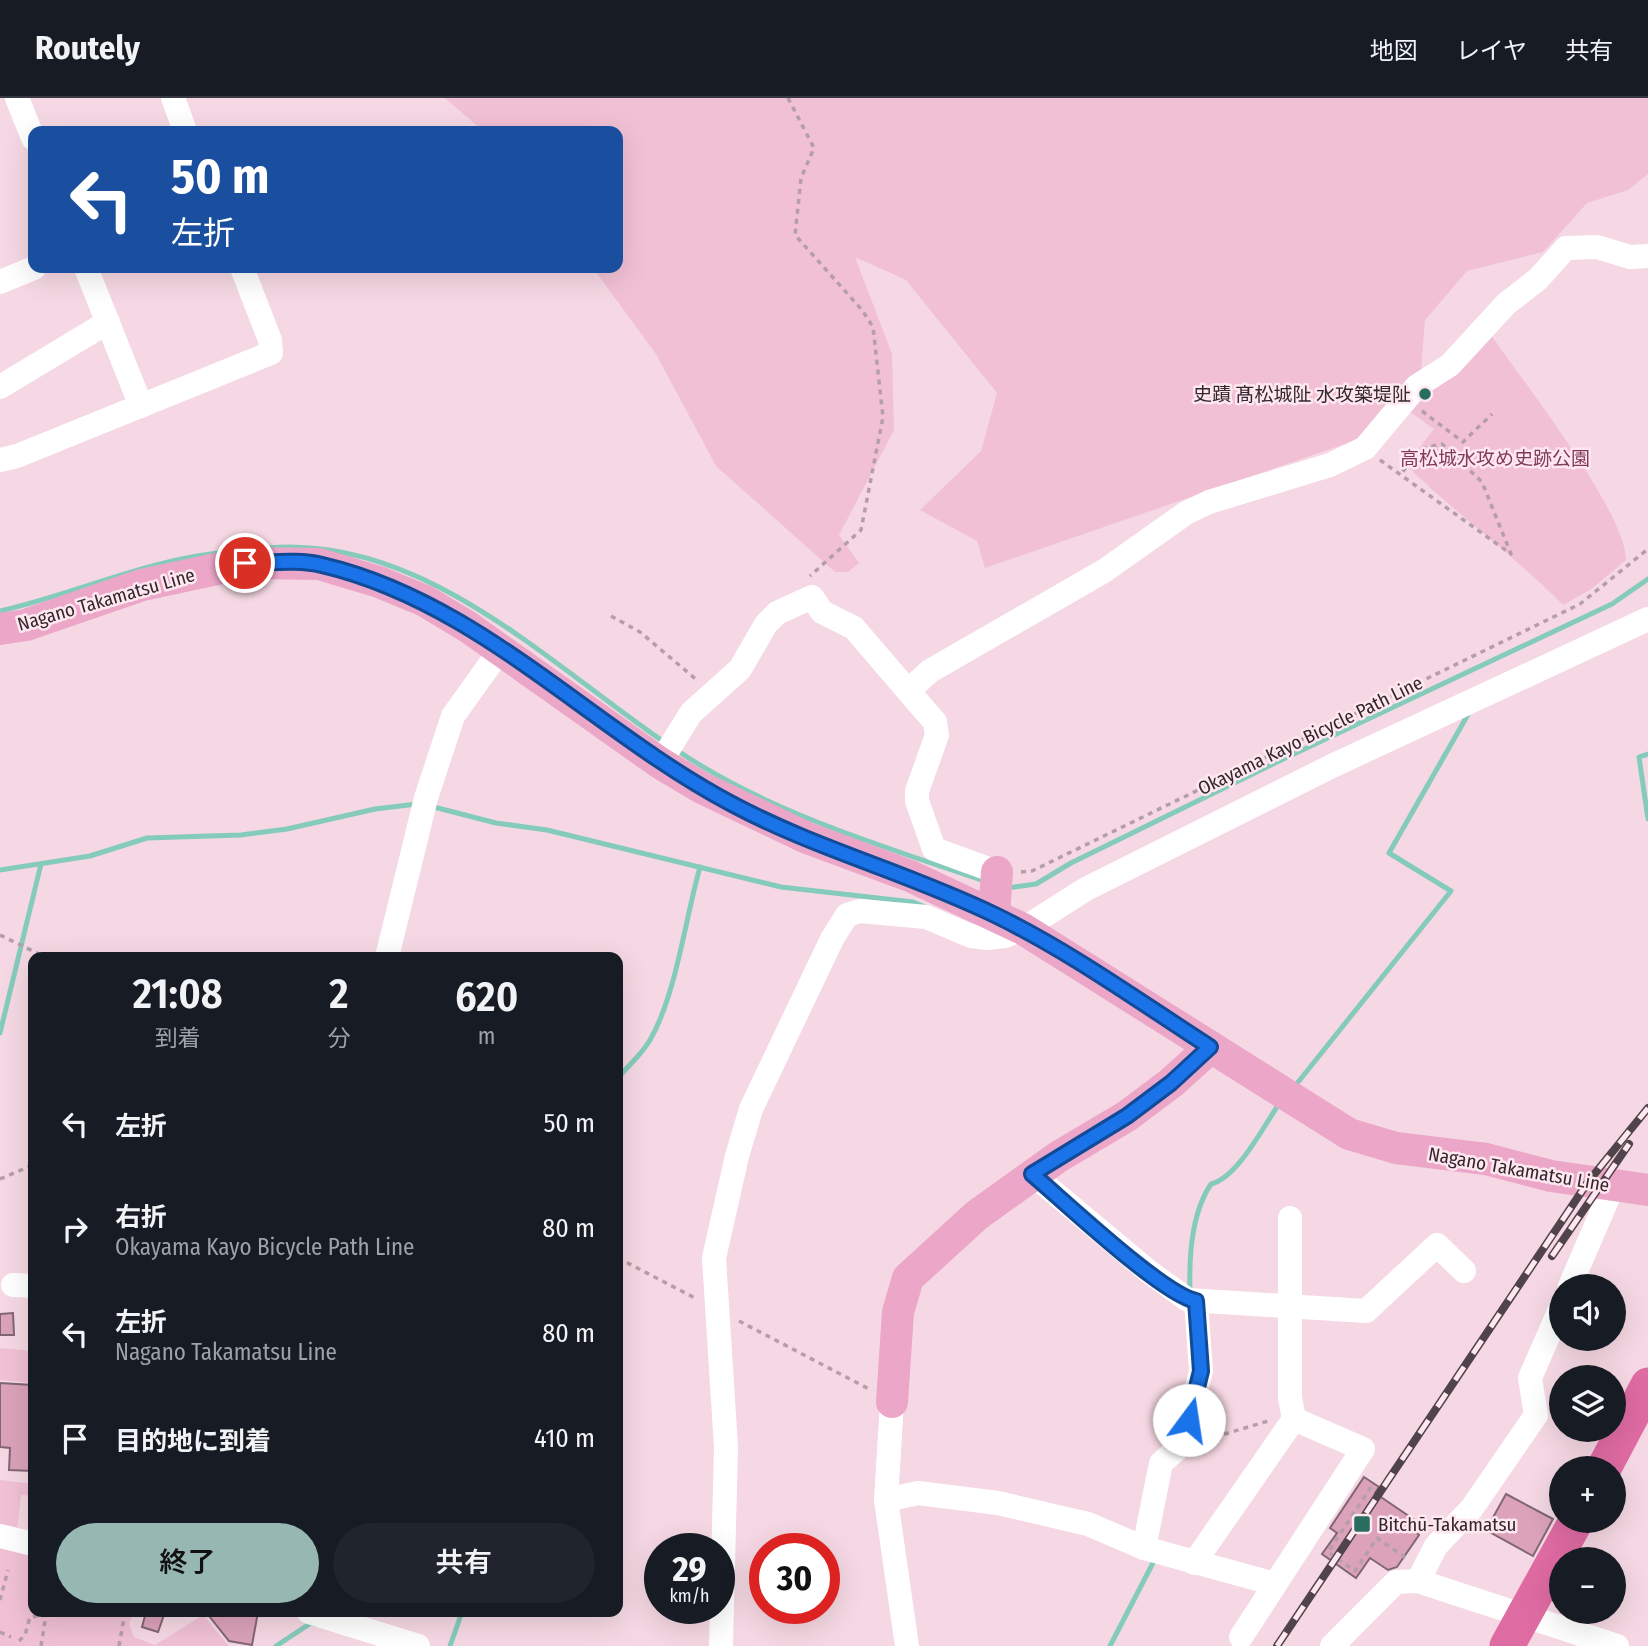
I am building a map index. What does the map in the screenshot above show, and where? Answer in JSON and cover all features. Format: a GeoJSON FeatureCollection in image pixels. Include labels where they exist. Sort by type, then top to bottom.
{"type":"FeatureCollection","features":[{"type":"Feature","properties":{"kind":"highway"},"geometry":{"type":"LineString","coordinates":[[1610,1456],[1648,1385]]}},
{"type":"Feature","properties":{"kind":"highway"},"geometry":{"type":"LineString","coordinates":[[1507,1646],[1569,1533]]}},
{"type":"Feature","properties":{"kind":"main road","name":"Nagano Takamatsu Line"},"geometry":{"type":"LineString","coordinates":[[0,629],[26,625],[142,585],[245,563],[319,564],[379,582],[425,601],[760,817],[807,838],[910,876],[996,890],[1023,929],[1328,1124],[1362,1140],[1494,1161],[1551,1176],[1648,1190]]}},
{"type":"Feature","properties":{"kind":"main road"},"geometry":{"type":"LineString","coordinates":[[892,1402],[898,1312],[908,1278],[977,1215],[1032,1174],[1127,1116],[1171,1083],[1210,1047]]}},
{"type":"Feature","properties":{"kind":"street"},"geometry":{"type":"LineString","coordinates":[[18,98],[28,126]]}},
{"type":"Feature","properties":{"kind":"street"},"geometry":{"type":"LineString","coordinates":[[173,98],[183,126]]}},
{"type":"Feature","properties":{"kind":"street"},"geometry":{"type":"LineString","coordinates":[[908,691],[930,671],[1104,571],[1186,513],[1209,502],[1330,465],[1364,448],[1417,386],[1450,365],[1506,304],[1538,279],[1566,248],[1597,247],[1630,257],[1648,256]]}},
{"type":"Feature","properties":{"kind":"street"},"geometry":{"type":"LineString","coordinates":[[0,282],[28,270]]}},
{"type":"Feature","properties":{"kind":"street"},"geometry":{"type":"LineString","coordinates":[[88,273],[141,405]]}},
{"type":"Feature","properties":{"kind":"street"},"geometry":{"type":"LineString","coordinates":[[0,460],[17,456],[271,353],[270,340],[244,273]]}},
{"type":"Feature","properties":{"kind":"street"},"geometry":{"type":"LineString","coordinates":[[0,387],[108,322]]}},
{"type":"Feature","properties":{"kind":"street"},"geometry":{"type":"LineString","coordinates":[[666,754],[691,713],[740,669],[766,624],[777,613],[812,597],[822,612],[854,628],[935,722],[937,735],[917,791],[917,801],[934,849],[996,890]]}},
{"type":"Feature","properties":{"kind":"street"},"geometry":{"type":"LineString","coordinates":[[721,1646],[726,1447],[714,1258],[737,1156],[751,1109],[832,939],[847,915],[860,911],[906,913],[926,917],[971,936],[987,938],[1023,929],[1086,889],[1473,699],[1648,619]]}},
{"type":"Feature","properties":{"kind":"street"},"geometry":{"type":"LineString","coordinates":[[388,952],[426,797],[453,716],[501,649]]}},
{"type":"Feature","properties":{"kind":"street"},"geometry":{"type":"LineString","coordinates":[[1032,1174],[1148,1272],[1193,1301],[1366,1311],[1437,1245],[1464,1271]]}},
{"type":"Feature","properties":{"kind":"street"},"geometry":{"type":"LineString","coordinates":[[1575,1274],[1613,1186]]}},
{"type":"Feature","properties":{"kind":"street"},"geometry":{"type":"LineString","coordinates":[[1194,1563],[1293,1414],[1290,1219]]}},
{"type":"Feature","properties":{"kind":"street"},"geometry":{"type":"LineString","coordinates":[[1151,1550],[1161,1463],[1183,1444],[1201,1371],[1193,1301]]}},
{"type":"Feature","properties":{"kind":"street"},"geometry":{"type":"LineString","coordinates":[[1418,1581],[1436,1546],[1472,1508],[1536,1415],[1530,1378],[1549,1334]]}},
{"type":"Feature","properties":{"kind":"street"},"geometry":{"type":"LineString","coordinates":[[892,1402],[886,1500],[907,1646]]}},
{"type":"Feature","properties":{"kind":"street"},"geometry":{"type":"LineString","coordinates":[[1241,1637],[1363,1449],[1293,1414]]}},
{"type":"Feature","properties":{"kind":"street"},"geometry":{"type":"LineString","coordinates":[[886,1500],[918,1493],[998,1503],[1088,1524],[1151,1550],[1275,1584]]}},
{"type":"Feature","properties":{"kind":"street"},"geometry":{"type":"LineString","coordinates":[[0,1536],[28,1544]]}},
{"type":"Feature","properties":{"kind":"street"},"geometry":{"type":"LineString","coordinates":[[1332,1646],[1396,1582],[1418,1581],[1617,1646]]}},
{"type":"Feature","properties":{"kind":"street"},"geometry":{"type":"LineString","coordinates":[[325,1617],[418,1646]]}},
{"type":"Feature","properties":{"kind":"path"},"geometry":{"type":"LineString","coordinates":[[788,98],[814,148],[801,178],[795,235],[862,310],[873,327],[883,417],[861,530],[803,582],[812,597]]}},
{"type":"Feature","properties":{"kind":"path"},"geometry":{"type":"LineString","coordinates":[[1407,399],[1463,442],[1492,414]]}},
{"type":"Feature","properties":{"kind":"path"},"geometry":{"type":"LineString","coordinates":[[1364,448],[1511,554],[1482,482],[1442,444],[1425,446],[1401,474]]}},
{"type":"Feature","properties":{"kind":"path","name":"Okayama Kayo Bicycle Path Line"},"geometry":{"type":"LineString","coordinates":[[996,890],[1580,604],[1648,549]]}},
{"type":"Feature","properties":{"kind":"path"},"geometry":{"type":"LineString","coordinates":[[611,617],[640,632],[691,678]]}},
{"type":"Feature","properties":{"kind":"path"},"geometry":{"type":"LineString","coordinates":[[0,935],[33,952]]}},
{"type":"Feature","properties":{"kind":"path"},"geometry":{"type":"LineString","coordinates":[[0,1179],[28,1167]]}},
{"type":"Feature","properties":{"kind":"path"},"geometry":{"type":"LineString","coordinates":[[623,1261],[892,1402]]}},
{"type":"Feature","properties":{"kind":"path"},"geometry":{"type":"LineString","coordinates":[[1183,1444],[1248,1429],[1293,1414]]}},
{"type":"Feature","properties":{"kind":"path"},"geometry":{"type":"LineString","coordinates":[[1371,1487],[1328,1552],[1355,1571],[1377,1538],[1408,1559],[1418,1581]]}},
{"type":"Feature","properties":{"kind":"path"},"geometry":{"type":"LineString","coordinates":[[0,1600],[8,1570]]}},
{"type":"Feature","properties":{"kind":"path"},"geometry":{"type":"LineString","coordinates":[[19,1641],[25,1635],[30,1617]]}},
{"type":"Feature","properties":{"kind":"path"},"geometry":{"type":"LineString","coordinates":[[41,1646],[45,1617]]}},
{"type":"Feature","properties":{"kind":"path"},"geometry":{"type":"LineString","coordinates":[[119,1646],[124,1617]]}},
{"type":"Feature","properties":{"kind":"path"},"geometry":{"type":"LineString","coordinates":[[0,1632],[11,1637]]}},
{"type":"Feature","properties":{"kind":"green space"},"geometry":{"type":"Polygon","coordinates":[[[445,98],[1648,98],[1648,174],[1628,190],[1587,203],[1543,252],[1467,271],[1425,320],[1421,371],[1365,437],[985,568],[977,541],[920,510],[981,451],[997,393],[906,280],[855,257],[892,354],[894,430],[839,535],[859,563],[848,572],[835,572],[716,466],[656,354],[597,273],[623,273],[623,126],[477,126],[445,98]]]}},
{"type":"Feature","properties":{"kind":"green space","name":"高松城水攻め史跡公園"},"geometry":{"type":"Polygon","coordinates":[[[1491,335],[1570,446],[1609,511],[1621,538],[1626,560],[1590,590],[1563,605],[1406,465],[1434,429],[1406,409],[1491,335]]]}},
{"type":"Feature","properties":{"kind":"green space"},"geometry":{"type":"Polygon","coordinates":[[[0,1348],[28,1351],[28,1383],[0,1380],[0,1348]]]}},
{"type":"Feature","properties":{"kind":"green space"},"geometry":{"type":"Polygon","coordinates":[[[0,1480],[28,1483],[28,1496],[21,1495],[17,1531],[0,1527],[0,1480]]]}},
{"type":"Feature","properties":{"kind":"green space"},"geometry":{"type":"Polygon","coordinates":[[[0,1540],[28,1548],[28,1617],[131,1617],[129,1624],[134,1637],[155,1645],[200,1617],[205,1617],[229,1646],[0,1646],[0,1540]]]}},
{"type":"Feature","properties":{"kind":"building"},"geometry":{"type":"Polygon","coordinates":[[[13,1313],[14,1335],[0,1335],[0,1314],[13,1313]]]}},
{"type":"Feature","properties":{"kind":"building"},"geometry":{"type":"Polygon","coordinates":[[[0,1383],[28,1385],[28,1471],[9,1470],[10,1448],[0,1447],[0,1383]]]}},
{"type":"Feature","properties":{"kind":"building"},"geometry":{"type":"Polygon","coordinates":[[[1364,1477],[1379,1487],[1375,1493],[1422,1525],[1417,1533],[1419,1535],[1397,1567],[1388,1570],[1370,1558],[1356,1578],[1322,1554],[1337,1533],[1330,1528],[1364,1477]]]}},
{"type":"Feature","properties":{"kind":"building"},"geometry":{"type":"Polygon","coordinates":[[[1506,1494],[1549,1517],[1549,1526],[1533,1556],[1486,1530],[1506,1494]]]}},
{"type":"Feature","properties":{"kind":"building"},"geometry":{"type":"Polygon","coordinates":[[[145,1617],[163,1617],[158,1632],[142,1627],[145,1617]]]}},
{"type":"Feature","properties":{"kind":"building"},"geometry":{"type":"Polygon","coordinates":[[[210,1617],[257,1617],[252,1645],[229,1641],[210,1617]]]}},
{"type":"Feature","properties":{"kind":"waterway"},"geometry":{"type":"LineString","coordinates":[[268,548],[324,549],[378,561],[429,582],[479,610],[527,642],[664,742]]}},
{"type":"Feature","properties":{"kind":"waterway"},"geometry":{"type":"LineString","coordinates":[[0,611],[140,569],[227,552]]}},
{"type":"Feature","properties":{"kind":"waterway"},"geometry":{"type":"LineString","coordinates":[[1006,888],[1036,884],[1071,863],[1279,761],[1612,604],[1648,579]]}},
{"type":"Feature","properties":{"kind":"waterway"},"geometry":{"type":"LineString","coordinates":[[1295,1086],[1451,891],[1389,853],[1470,711]]}},
{"type":"Feature","properties":{"kind":"waterway"},"geometry":{"type":"LineString","coordinates":[[675,749],[748,792],[826,826],[987,882]]}},
{"type":"Feature","properties":{"kind":"waterway"},"geometry":{"type":"LineString","coordinates":[[1648,754],[1639,757],[1648,819]]}},
{"type":"Feature","properties":{"kind":"waterway"},"geometry":{"type":"LineString","coordinates":[[0,870],[90,856],[147,838],[241,835],[287,829],[375,809],[417,804]]}},
{"type":"Feature","properties":{"kind":"waterway"},"geometry":{"type":"LineString","coordinates":[[430,806],[496,823],[547,830],[781,887],[913,902],[923,906]]}},
{"type":"Feature","properties":{"kind":"waterway"},"geometry":{"type":"LineString","coordinates":[[0,1033],[41,864]]}},
{"type":"Feature","properties":{"kind":"waterway"},"geometry":{"type":"LineString","coordinates":[[623,1073],[647,1045],[667,1001],[700,867]]}},
{"type":"Feature","properties":{"kind":"waterway"},"geometry":{"type":"LineString","coordinates":[[1190,1293],[1195,1222],[1204,1196],[1211,1184],[1231,1172],[1240,1162],[1279,1104]]}},
{"type":"Feature","properties":{"kind":"waterway"},"geometry":{"type":"LineString","coordinates":[[1110,1646],[1155,1559]]}},
{"type":"Feature","properties":{"kind":"waterway"},"geometry":{"type":"LineString","coordinates":[[450,1646],[460,1617]]}},
{"type":"Feature","properties":{"kind":"waterway"},"geometry":{"type":"LineString","coordinates":[[276,1646],[311,1623],[315,1624]]}},
{"type":"Feature","properties":{"kind":"railway"},"geometry":{"type":"LineString","coordinates":[[1277,1646],[1588,1182],[1648,1108]]}},
{"type":"Feature","properties":{"kind":"railway"},"geometry":{"type":"LineString","coordinates":[[1552,1256],[1629,1144]]}},
{"type":"Feature","properties":{"kind":"place","name":"史蹟 髙松城阯 水攻築堤阯"},"geometry":{"type":"Point","coordinates":[1425,394]}},
{"type":"Feature","properties":{"kind":"place","name":"Bitchū-Takamatsu"},"geometry":{"type":"Point","coordinates":[1362,1524]}},
{"type":"Feature","properties":{"kind":"route"},"geometry":{"type":"LineString","coordinates":[[245,563],[319,564],[379,582],[425,601],[501,649],[660,763],[702,788],[736,807],[807,838],[910,876],[994,914],[1079,962],[1210,1047],[1171,1083],[1127,1116],[1032,1174],[1148,1272],[1182,1297],[1196,1301],[1201,1371],[1189,1420]]}}]}
